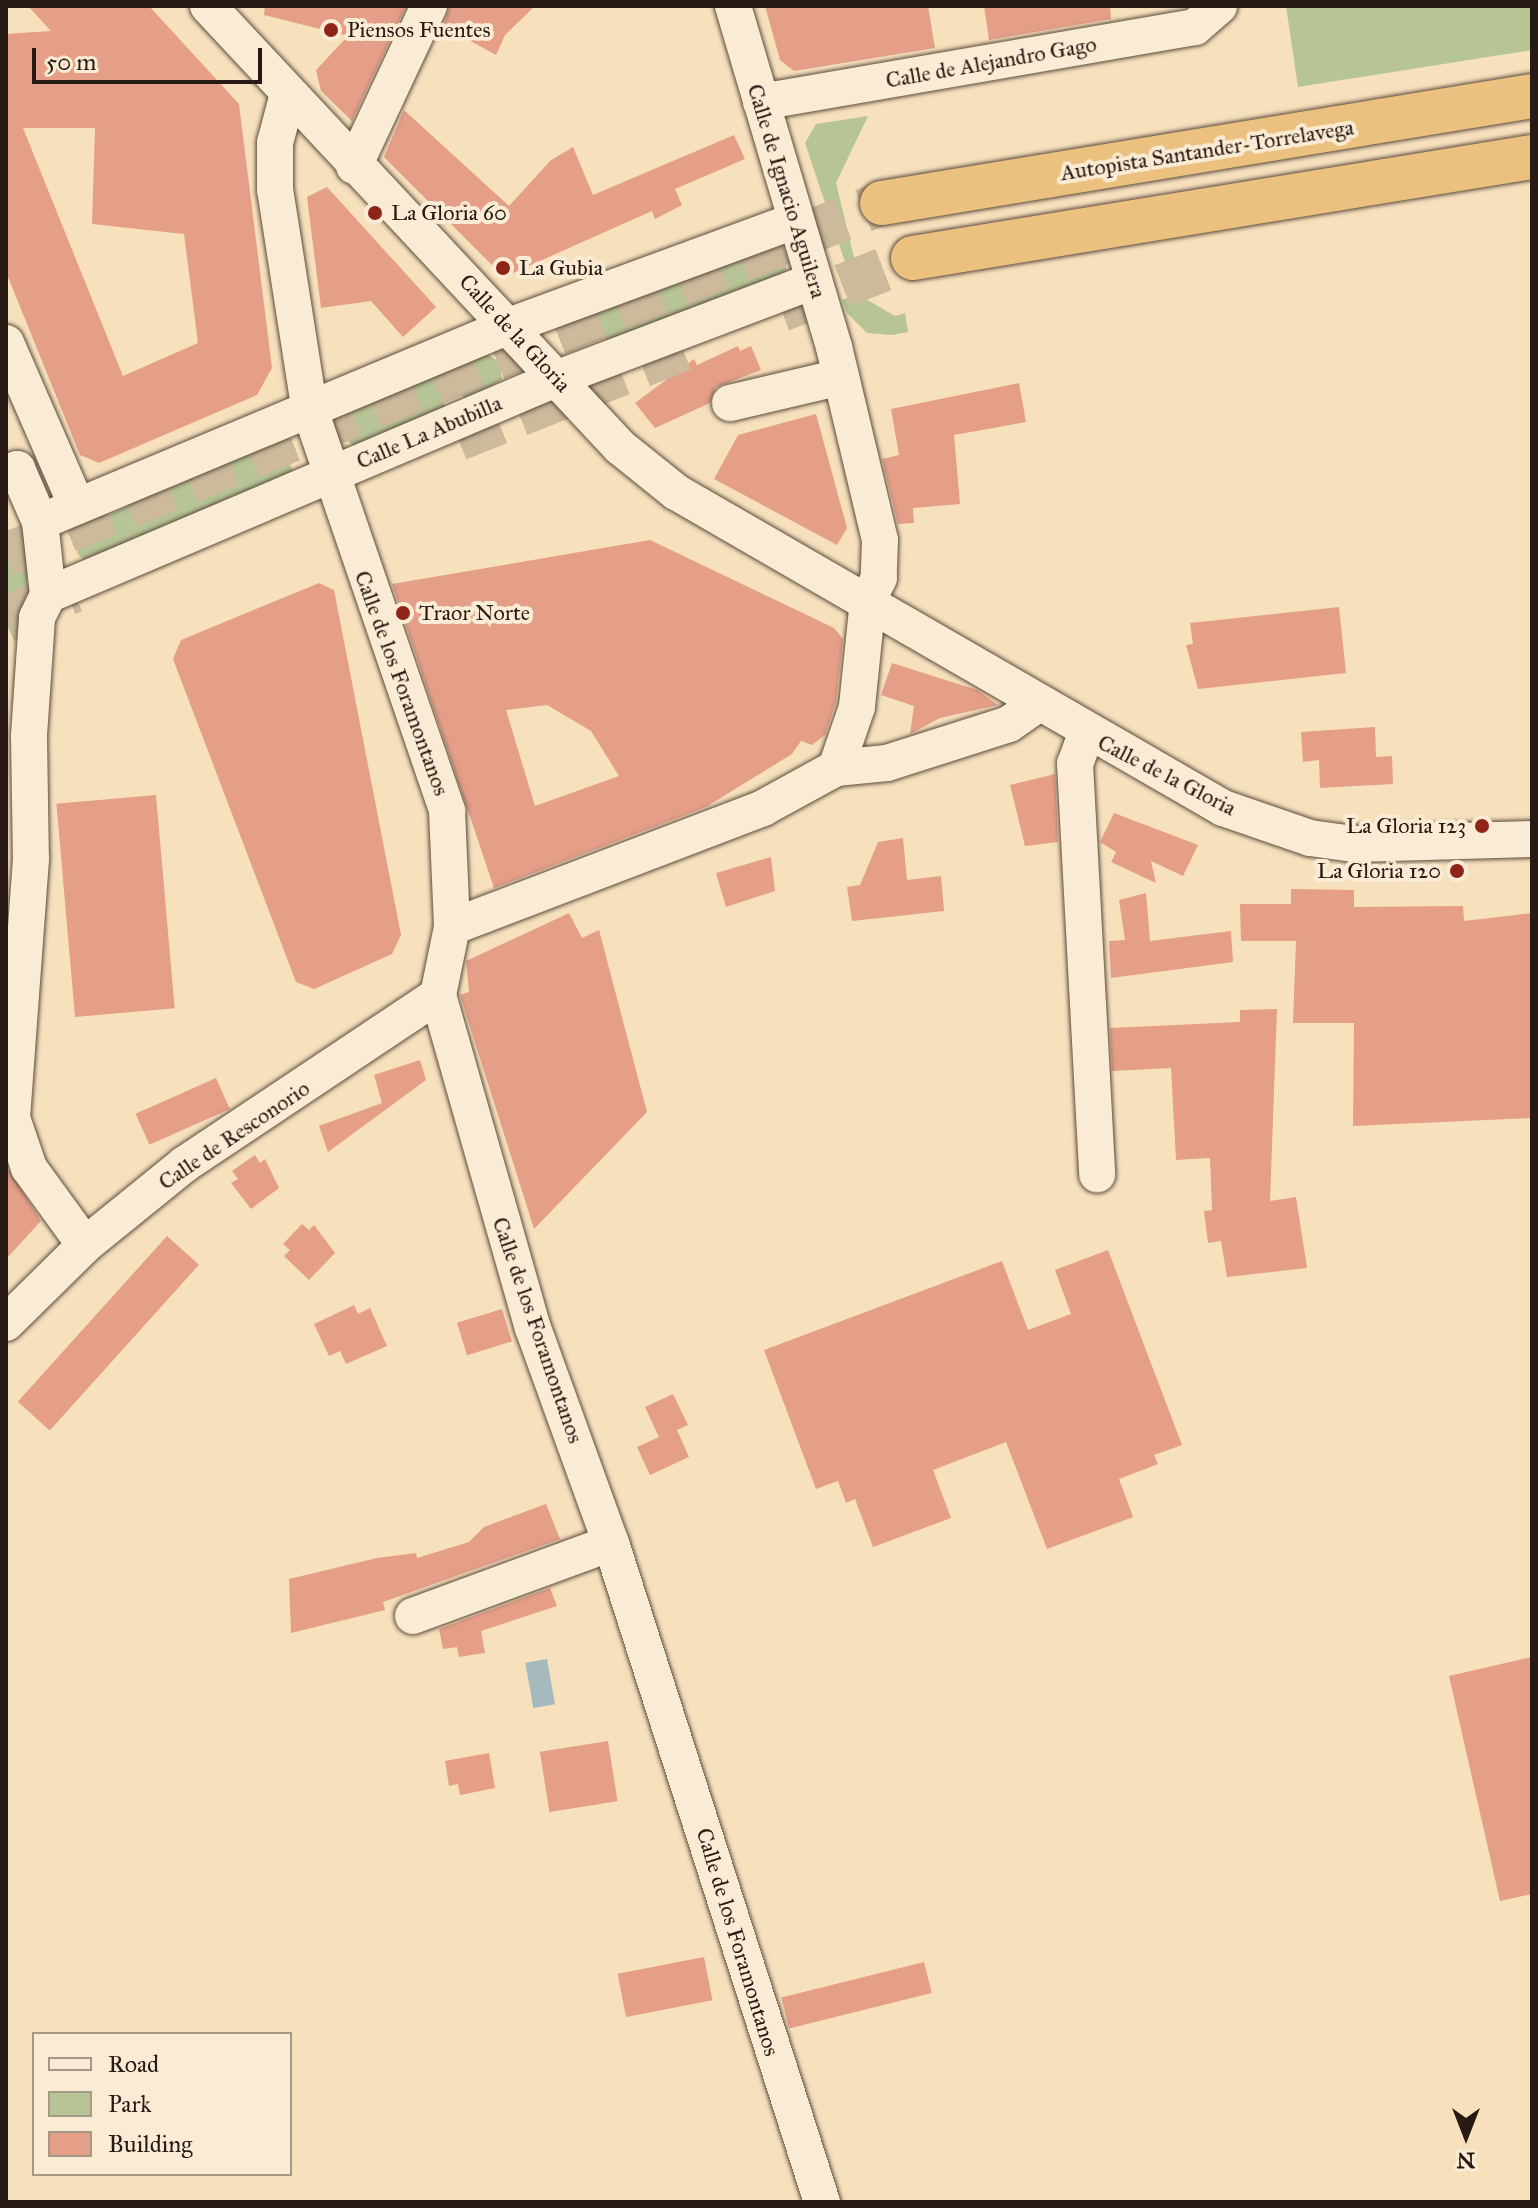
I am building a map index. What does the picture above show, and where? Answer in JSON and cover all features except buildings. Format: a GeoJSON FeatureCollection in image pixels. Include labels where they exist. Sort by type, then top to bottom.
{"type":"FeatureCollection","features":[{"type":"Feature","properties":{"kind":"highway","name":"Autopista Santander-Torrelavega"},"geometry":{"type":"LineString","coordinates":[[882,203],[1532,96]]}},
{"type":"Feature","properties":{"kind":"highway"},"geometry":{"type":"LineString","coordinates":[[913,258],[1532,157]]}},
{"type":"Feature","properties":{"kind":"street","name":"Calle de la Gloria"},"geometry":{"type":"LineString","coordinates":[[208,6],[354,166],[509,326],[620,447],[676,492],[868,600],[1086,734],[1223,808],[1310,838],[1407,845],[1532,839]]}},
{"type":"Feature","properties":{"kind":"street"},"geometry":{"type":"LineString","coordinates":[[354,166],[429,6]]}},
{"type":"Feature","properties":{"kind":"street","name":"Calle de Ignacio Aguilera"},"geometry":{"type":"LineString","coordinates":[[733,6],[841,377],[880,540],[879,578],[868,600]]}},
{"type":"Feature","properties":{"kind":"street","name":"Calle de Alejandro Gago"},"geometry":{"type":"LineString","coordinates":[[761,102],[1195,27],[1218,9]]}},
{"type":"Feature","properties":{"kind":"street","name":"Calle de los Foramontanos"},"geometry":{"type":"LineString","coordinates":[[288,94],[275,143],[275,189],[309,407],[330,474],[438,769],[453,872],[452,927],[438,995],[533,1328],[611,1543],[822,2202]]}},
{"type":"Feature","properties":{"kind":"street"},"geometry":{"type":"LineString","coordinates":[[40,522],[509,326],[795,221]]}},
{"type":"Feature","properties":{"kind":"street","name":"Calle La Abubilla"},"geometry":{"type":"LineString","coordinates":[[48,595],[558,378],[814,281]]}},
{"type":"Feature","properties":{"kind":"street"},"geometry":{"type":"LineString","coordinates":[[6,343],[77,506]]}},
{"type":"Feature","properties":{"kind":"street"},"geometry":{"type":"LineString","coordinates":[[730,403],[841,377]]}},
{"type":"Feature","properties":{"kind":"street"},"geometry":{"type":"LineString","coordinates":[[10,461],[40,522],[48,595],[37,618],[29,736],[31,859],[9,1119],[29,1168],[85,1245]]}},
{"type":"Feature","properties":{"kind":"street"},"geometry":{"type":"LineString","coordinates":[[836,768],[857,707],[868,600]]}},
{"type":"Feature","properties":{"kind":"street"},"geometry":{"type":"LineString","coordinates":[[452,927],[763,808],[836,768],[887,763],[1009,724],[1038,704]]}},
{"type":"Feature","properties":{"kind":"street","name":"Calle de la Gloria"},"geometry":{"type":"LineString","coordinates":[[1086,734],[1075,764],[1097,1174]]}},
{"type":"Feature","properties":{"kind":"street","name":"Calle de Resconorio"},"geometry":{"type":"LineString","coordinates":[[6,1323],[85,1245],[185,1164],[438,995]]}},
{"type":"Feature","properties":{"kind":"street"},"geometry":{"type":"LineString","coordinates":[[413,1616],[611,1543]]}},
{"type":"Feature","properties":{"kind":"green space"},"geometry":{"type":"Polygon","coordinates":[[[1286,6],[1532,6],[1532,50],[1298,87],[1286,6]]]}},
{"type":"Feature","properties":{"kind":"green space"},"geometry":{"type":"Polygon","coordinates":[[[868,116],[836,183],[864,298],[895,316],[905,313],[908,332],[892,335],[867,333],[847,313],[842,300],[856,295],[805,143],[816,124],[868,116]]]}},
{"type":"Feature","properties":{"kind":"green space"},"geometry":{"type":"Polygon","coordinates":[[[776,244],[787,259],[785,274],[610,343],[577,310],[776,244]]]}},
{"type":"Feature","properties":{"kind":"green space"},"geometry":{"type":"Polygon","coordinates":[[[486,354],[500,362],[502,379],[466,404],[451,364],[486,354]]]}},
{"type":"Feature","properties":{"kind":"green space"},"geometry":{"type":"Polygon","coordinates":[[[432,371],[447,411],[354,446],[348,441],[342,425],[348,410],[432,371]]]}},
{"type":"Feature","properties":{"kind":"green space"},"geometry":{"type":"Polygon","coordinates":[[[282,447],[293,471],[84,560],[77,553],[83,526],[262,448],[282,447]]]}},
{"type":"Feature","properties":{"kind":"green space"},"geometry":{"type":"Polygon","coordinates":[[[6,525],[28,564],[25,638],[14,641],[6,623],[6,525]]]}},
{"type":"Feature","properties":{"kind":"shaded area"},"geometry":{"type":"Polygon","coordinates":[[[547,1659],[555,1704],[533,1708],[525,1663],[547,1659]]]}},
{"type":"Feature","properties":{"kind":"tunnel"},"geometry":{"type":"LineString","coordinates":[[6,555],[882,203]]}},
{"type":"Feature","properties":{"kind":"tunnel"},"geometry":{"type":"LineString","coordinates":[[781,310],[913,258]]}},
{"type":"Feature","properties":{"kind":"tunnel"},"geometry":{"type":"LineString","coordinates":[[458,439],[703,341]]}},
{"type":"Feature","properties":{"kind":"tunnel"},"geometry":{"type":"LineString","coordinates":[[6,618],[74,591]]}},
{"type":"Feature","properties":{"kind":"place","name":"Piensos Fuentes"},"geometry":{"type":"Point","coordinates":[331,30]}},
{"type":"Feature","properties":{"kind":"place","name":"La Gloria 60"},"geometry":{"type":"Point","coordinates":[375,213]}},
{"type":"Feature","properties":{"kind":"place","name":"La Gubia"},"geometry":{"type":"Point","coordinates":[503,268]}},
{"type":"Feature","properties":{"kind":"place","name":"Traor Norte"},"geometry":{"type":"Point","coordinates":[403,613]}},
{"type":"Feature","properties":{"kind":"place","name":"La Gloria 123"},"geometry":{"type":"Point","coordinates":[1482,826]}},
{"type":"Feature","properties":{"kind":"place","name":"La Gloria 120"},"geometry":{"type":"Point","coordinates":[1457,871]}}]}
